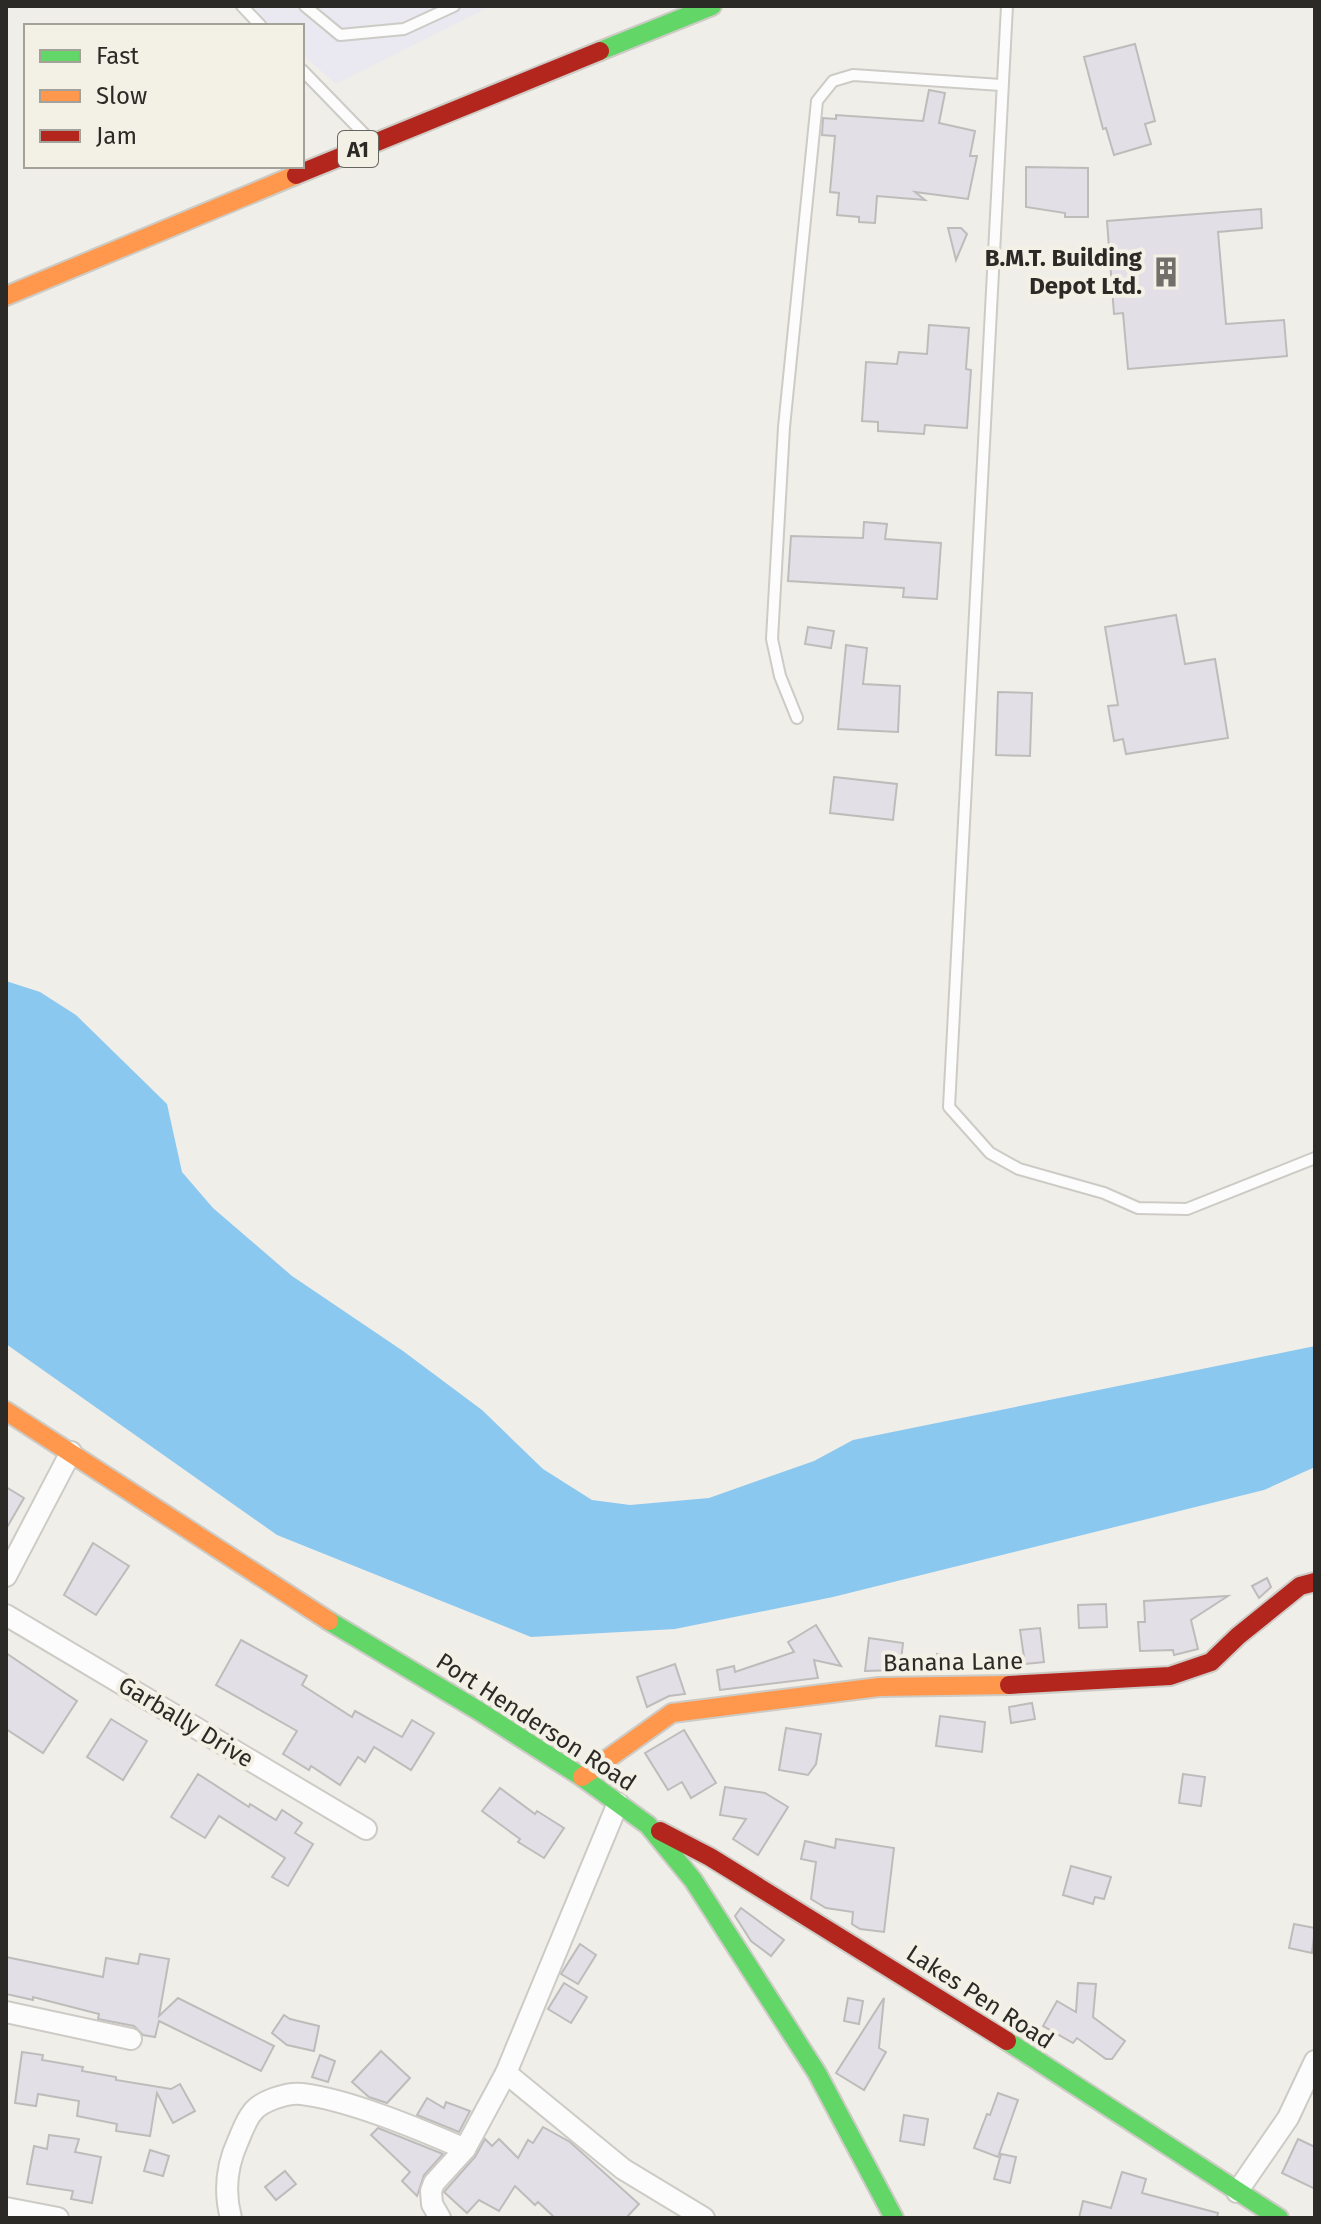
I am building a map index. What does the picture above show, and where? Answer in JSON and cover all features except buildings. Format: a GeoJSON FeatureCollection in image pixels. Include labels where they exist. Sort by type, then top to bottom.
{"type":"FeatureCollection","features":[{"type":"Feature","properties":{"kind":"street","name":"A1"},"geometry":{"type":"LineString","coordinates":[[6,296],[712,6]]}},
{"type":"Feature","properties":{"kind":"street","name":"Port Henderson Road"},"geometry":{"type":"LineString","coordinates":[[6,1411],[317,1614],[582,1777],[648,1825],[693,1880],[817,2073],[894,2218]]}},
{"type":"Feature","properties":{"kind":"street"},"geometry":{"type":"LineString","coordinates":[[6,1576],[71,1452]]}},
{"type":"Feature","properties":{"kind":"street","name":"Banana Lane"},"geometry":{"type":"LineString","coordinates":[[582,1777],[672,1713],[879,1687],[1021,1685],[1170,1676],[1211,1662],[1300,1586],[1315,1582]]}},
{"type":"Feature","properties":{"kind":"street","name":"Garbally Drive"},"geometry":{"type":"LineString","coordinates":[[6,1615],[366,1829]]}},
{"type":"Feature","properties":{"kind":"street"},"geometry":{"type":"LineString","coordinates":[[440,2218],[432,2204],[434,2183],[465,2149],[506,2073],[618,1803]]}},
{"type":"Feature","properties":{"kind":"street","name":"Lakes Pen Road"},"geometry":{"type":"LineString","coordinates":[[648,1825],[710,1857],[929,1991],[1279,2218]]}},
{"type":"Feature","properties":{"kind":"street"},"geometry":{"type":"LineString","coordinates":[[6,2012],[131,2039]]}},
{"type":"Feature","properties":{"kind":"street"},"geometry":{"type":"LineString","coordinates":[[1237,2192],[1288,2118],[1315,2061]]}},
{"type":"Feature","properties":{"kind":"street"},"geometry":{"type":"LineString","coordinates":[[506,2073],[623,2169],[704,2218]]}},
{"type":"Feature","properties":{"kind":"street"},"geometry":{"type":"LineString","coordinates":[[231,2218],[227,2203],[227,2179],[233,2151],[252,2111],[277,2098],[299,2093],[339,2103],[424,2131],[465,2149]]}},
{"type":"Feature","properties":{"kind":"street"},"geometry":{"type":"LineString","coordinates":[[6,2208],[58,2218]]}},
{"type":"Feature","properties":{"kind":"lane"},"geometry":{"type":"LineString","coordinates":[[242,6],[259,24]]}},
{"type":"Feature","properties":{"kind":"lane"},"geometry":{"type":"LineString","coordinates":[[305,6],[340,35],[404,29],[454,6]]}},
{"type":"Feature","properties":{"kind":"lane"},"geometry":{"type":"LineString","coordinates":[[1007,6],[949,1107],[990,1153],[1019,1169],[1104,1193],[1138,1208],[1187,1209],[1315,1158]]}},
{"type":"Feature","properties":{"kind":"lane"},"geometry":{"type":"LineString","coordinates":[[304,72],[373,143]]}},
{"type":"Feature","properties":{"kind":"lane"},"geometry":{"type":"LineString","coordinates":[[797,718],[780,676],[772,639],[784,427],[817,101],[833,81],[853,75],[1001,85]]}},
{"type":"Feature","properties":{"kind":"shaded area"},"geometry":{"type":"Polygon","coordinates":[[[249,6],[491,6],[336,84],[304,56],[304,24],[269,24],[249,6]]]}},
{"type":"Feature","properties":{"kind":"water"},"geometry":{"type":"Polygon","coordinates":[[[6,981],[40,992],[76,1015],[167,1104],[182,1172],[213,1208],[292,1276],[403,1351],[482,1410],[543,1469],[592,1500],[630,1505],[709,1498],[814,1461],[853,1440],[1315,1346],[1315,1467],[1264,1490],[833,1597],[675,1629],[531,1637],[277,1535],[6,1344],[6,981]]]}},
{"type":"Feature","properties":{"kind":"traffic: fast"},"geometry":{"type":"LineString","coordinates":[[600,51],[712,6]]}},
{"type":"Feature","properties":{"kind":"traffic: fast"},"geometry":{"type":"LineString","coordinates":[[329,1621],[479,1711],[582,1777],[648,1825],[693,1880],[817,2073],[894,2218]]}},
{"type":"Feature","properties":{"kind":"traffic: fast"},"geometry":{"type":"LineString","coordinates":[[1007,2041],[1279,2218]]}},
{"type":"Feature","properties":{"kind":"traffic: slow"},"geometry":{"type":"LineString","coordinates":[[6,296],[296,175]]}},
{"type":"Feature","properties":{"kind":"traffic: slow"},"geometry":{"type":"LineString","coordinates":[[6,1411],[329,1621]]}},
{"type":"Feature","properties":{"kind":"traffic: slow"},"geometry":{"type":"LineString","coordinates":[[582,1777],[672,1713],[879,1687],[1009,1685]]}},
{"type":"Feature","properties":{"kind":"traffic: jam"},"geometry":{"type":"LineString","coordinates":[[296,175],[600,51]]}},
{"type":"Feature","properties":{"kind":"traffic: jam"},"geometry":{"type":"LineString","coordinates":[[1009,1685],[1170,1676],[1211,1662],[1300,1586],[1315,1582]]}},
{"type":"Feature","properties":{"kind":"traffic: jam"},"geometry":{"type":"LineString","coordinates":[[660,1831],[710,1857],[1007,2041]]}},
{"type":"Feature","properties":{"kind":"place","name":"B.M.T. Building Depot Ltd."},"geometry":{"type":"Point","coordinates":[1166,272]}}]}
